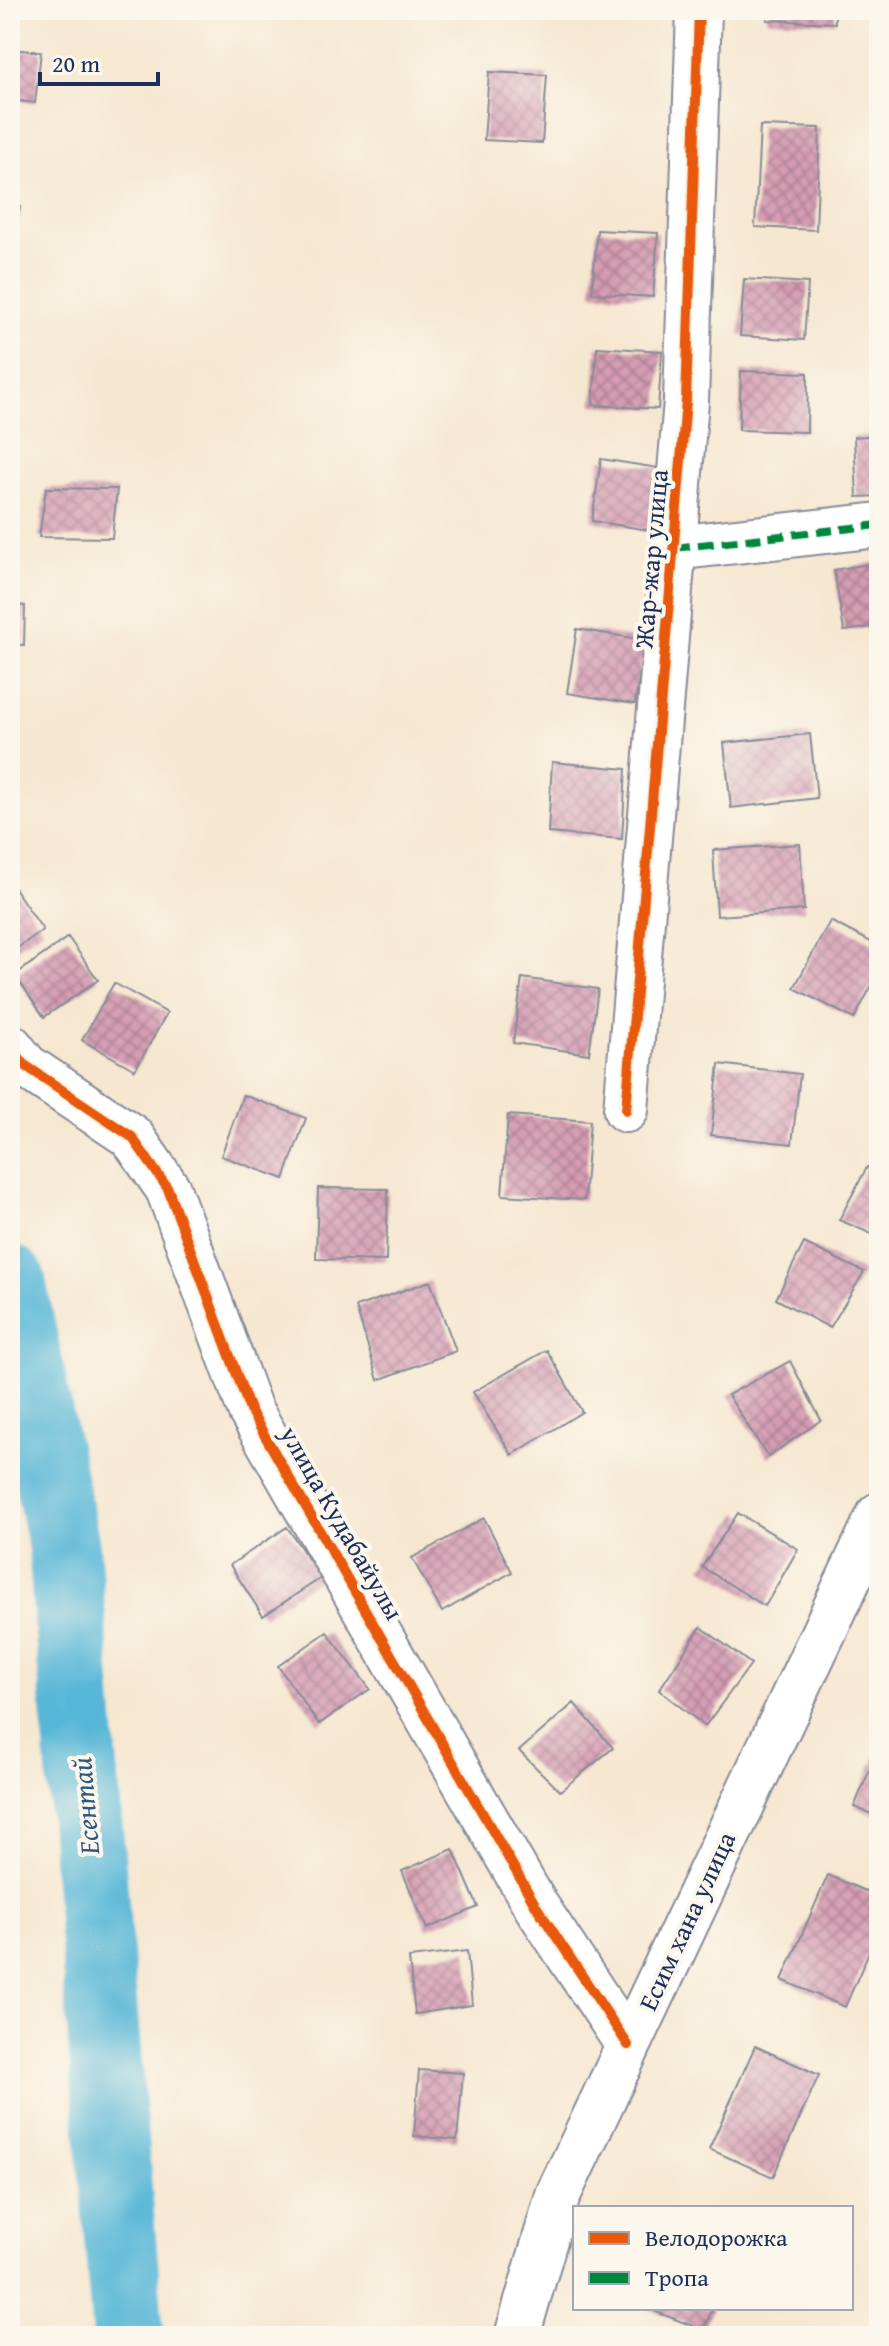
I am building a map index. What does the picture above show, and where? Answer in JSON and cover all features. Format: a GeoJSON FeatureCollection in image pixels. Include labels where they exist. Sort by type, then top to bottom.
{"type":"FeatureCollection","features":[{"type":"Feature","properties":{"kind":"street","name":"Жар-жар улица"},"geometry":{"type":"LineString","coordinates":[[626,1110],[686,401],[699,10]]}},
{"type":"Feature","properties":{"kind":"street"},"geometry":{"type":"LineString","coordinates":[[674,548],[879,525]]}},
{"type":"Feature","properties":{"kind":"street","name":"улица Кудабайулы"},"geometry":{"type":"LineString","coordinates":[[10,1046],[26,1066],[132,1137],[168,1189],[250,1410],[536,1906],[628,2045]]}},
{"type":"Feature","properties":{"kind":"street","name":"Есим хана улица"},"geometry":{"type":"LineString","coordinates":[[517,2336],[558,2195],[879,1515]]}},
{"type":"Feature","properties":{"kind":"building"},"geometry":{"type":"Polygon","coordinates":[[[768,10],[835,10],[835,23],[767,20],[768,10]]]}},
{"type":"Feature","properties":{"kind":"building"},"geometry":{"type":"Polygon","coordinates":[[[10,49],[41,52],[35,103],[10,100],[10,49]]]}},
{"type":"Feature","properties":{"kind":"building"},"geometry":{"type":"Polygon","coordinates":[[[489,72],[547,75],[542,143],[484,140],[489,72]]]}},
{"type":"Feature","properties":{"kind":"building"},"geometry":{"type":"Polygon","coordinates":[[[760,126],[820,128],[816,230],[755,227],[760,126]]]}},
{"type":"Feature","properties":{"kind":"building"},"geometry":{"type":"Polygon","coordinates":[[[10,206],[20,207],[12,256],[10,255],[10,206]]]}},
{"type":"Feature","properties":{"kind":"building"},"geometry":{"type":"Polygon","coordinates":[[[597,230],[658,233],[653,297],[592,293],[597,230]]]}},
{"type":"Feature","properties":{"kind":"building"},"geometry":{"type":"Polygon","coordinates":[[[744,279],[808,283],[804,340],[740,336],[744,279]]]}},
{"type":"Feature","properties":{"kind":"building"},"geometry":{"type":"Polygon","coordinates":[[[10,341],[17,341],[19,395],[10,396],[10,341]]]}},
{"type":"Feature","properties":{"kind":"building"},"geometry":{"type":"Polygon","coordinates":[[[597,347],[662,351],[658,409],[593,405],[597,347]]]}},
{"type":"Feature","properties":{"kind":"building"},"geometry":{"type":"Polygon","coordinates":[[[741,371],[808,373],[807,432],[739,430],[741,371]]]}},
{"type":"Feature","properties":{"kind":"building"},"geometry":{"type":"Polygon","coordinates":[[[879,435],[879,496],[857,497],[854,437],[879,435]]]}},
{"type":"Feature","properties":{"kind":"building"},"geometry":{"type":"Polygon","coordinates":[[[601,459],[665,469],[655,531],[592,521],[601,459]]]}},
{"type":"Feature","properties":{"kind":"building"},"geometry":{"type":"Polygon","coordinates":[[[46,488],[117,489],[112,538],[39,537],[46,488]]]}},
{"type":"Feature","properties":{"kind":"building"},"geometry":{"type":"Polygon","coordinates":[[[879,562],[879,626],[844,631],[834,570],[879,562]]]}},
{"type":"Feature","properties":{"kind":"building"},"geometry":{"type":"Polygon","coordinates":[[[10,605],[25,606],[24,645],[10,645],[10,605]]]}},
{"type":"Feature","properties":{"kind":"building"},"geometry":{"type":"Polygon","coordinates":[[[577,629],[645,640],[635,704],[567,693],[577,629]]]}},
{"type":"Feature","properties":{"kind":"building"},"geometry":{"type":"Polygon","coordinates":[[[810,734],[817,798],[731,808],[724,743],[810,734]]]}},
{"type":"Feature","properties":{"kind":"building"},"geometry":{"type":"Polygon","coordinates":[[[552,762],[626,769],[622,839],[548,833],[552,762]]]}},
{"type":"Feature","properties":{"kind":"building"},"geometry":{"type":"Polygon","coordinates":[[[800,844],[804,910],[717,916],[713,850],[800,844]]]}},
{"type":"Feature","properties":{"kind":"building"},"geometry":{"type":"Polygon","coordinates":[[[10,882],[43,930],[10,953],[10,882]]]}},
{"type":"Feature","properties":{"kind":"building"},"geometry":{"type":"Polygon","coordinates":[[[830,921],[879,946],[879,972],[854,1019],[794,988],[830,921]]]}},
{"type":"Feature","properties":{"kind":"building"},"geometry":{"type":"Polygon","coordinates":[[[68,937],[98,980],[44,1017],[15,975],[68,937]]]}},
{"type":"Feature","properties":{"kind":"building"},"geometry":{"type":"Polygon","coordinates":[[[522,978],[598,989],[589,1054],[513,1043],[522,978]]]}},
{"type":"Feature","properties":{"kind":"building"},"geometry":{"type":"Polygon","coordinates":[[[114,983],[167,1013],[135,1070],[82,1040],[114,983]]]}},
{"type":"Feature","properties":{"kind":"building"},"geometry":{"type":"Polygon","coordinates":[[[719,1064],[800,1074],[792,1144],[711,1135],[719,1064]]]}},
{"type":"Feature","properties":{"kind":"building"},"geometry":{"type":"Polygon","coordinates":[[[243,1095],[306,1118],[284,1179],[221,1156],[243,1095]]]}},
{"type":"Feature","properties":{"kind":"building"},"geometry":{"type":"Polygon","coordinates":[[[508,1115],[590,1121],[584,1200],[502,1195],[508,1115]]]}},
{"type":"Feature","properties":{"kind":"building"},"geometry":{"type":"Polygon","coordinates":[[[867,1167],[879,1172],[879,1237],[839,1220],[867,1167]]]}},
{"type":"Feature","properties":{"kind":"building"},"geometry":{"type":"Polygon","coordinates":[[[318,1188],[388,1189],[386,1261],[316,1259],[318,1188]]]}},
{"type":"Feature","properties":{"kind":"building"},"geometry":{"type":"Polygon","coordinates":[[[804,1243],[864,1272],[830,1328],[776,1299],[804,1243]]]}},
{"type":"Feature","properties":{"kind":"building"},"geometry":{"type":"Polygon","coordinates":[[[430,1281],[456,1351],[378,1380],[356,1307],[430,1281]]]}},
{"type":"Feature","properties":{"kind":"building"},"geometry":{"type":"Polygon","coordinates":[[[547,1350],[582,1412],[512,1455],[473,1392],[547,1350]]]}},
{"type":"Feature","properties":{"kind":"building"},"geometry":{"type":"Polygon","coordinates":[[[790,1361],[821,1420],[768,1457],[728,1395],[790,1361]]]}},
{"type":"Feature","properties":{"kind":"building"},"geometry":{"type":"Polygon","coordinates":[[[738,1513],[798,1549],[765,1606],[702,1567],[738,1513]]]}},
{"type":"Feature","properties":{"kind":"building"},"geometry":{"type":"Polygon","coordinates":[[[484,1518],[512,1572],[442,1612],[412,1558],[484,1518]]]}},
{"type":"Feature","properties":{"kind":"building"},"geometry":{"type":"Polygon","coordinates":[[[287,1527],[321,1578],[263,1616],[230,1565],[287,1527]]]}},
{"type":"Feature","properties":{"kind":"building"},"geometry":{"type":"Polygon","coordinates":[[[701,1627],[751,1664],[705,1726],[659,1690],[701,1627]]]}},
{"type":"Feature","properties":{"kind":"building"},"geometry":{"type":"Polygon","coordinates":[[[327,1632],[370,1689],[319,1724],[278,1666],[327,1632]]]}},
{"type":"Feature","properties":{"kind":"building"},"geometry":{"type":"Polygon","coordinates":[[[574,1703],[613,1748],[560,1791],[519,1751],[574,1703]]]}},
{"type":"Feature","properties":{"kind":"building"},"geometry":{"type":"Polygon","coordinates":[[[879,1748],[879,1817],[854,1807],[879,1748]]]}},
{"type":"Feature","properties":{"kind":"building"},"geometry":{"type":"Polygon","coordinates":[[[453,1849],[478,1907],[427,1929],[402,1871],[453,1849]]]}},
{"type":"Feature","properties":{"kind":"building"},"geometry":{"type":"Polygon","coordinates":[[[828,1875],[879,1897],[879,1929],[845,2007],[782,1980],[828,1875]]]}},
{"type":"Feature","properties":{"kind":"building"},"geometry":{"type":"Polygon","coordinates":[[[467,1951],[472,2005],[415,2014],[409,1958],[467,1951]]]}},
{"type":"Feature","properties":{"kind":"building"},"geometry":{"type":"Polygon","coordinates":[[[755,2046],[819,2075],[773,2177],[709,2149],[755,2046]]]}},
{"type":"Feature","properties":{"kind":"building"},"geometry":{"type":"Polygon","coordinates":[[[419,2070],[463,2073],[457,2140],[414,2136],[419,2070]]]}},
{"type":"Feature","properties":{"kind":"building"},"geometry":{"type":"Polygon","coordinates":[[[651,2310],[712,2310],[703,2330],[651,2310]]]}},
{"type":"Feature","properties":{"kind":"waterway","name":"Есентай"},"geometry":{"type":"LineString","coordinates":[[10,1281],[64,1547],[128,2336]]}},
{"type":"Feature","properties":{"kind":"marked path"},"geometry":{"type":"LineString","coordinates":[[674,548],[879,525]]}},
{"type":"Feature","properties":{"kind":"cycle path"},"geometry":{"type":"LineString","coordinates":[[626,1110],[686,401],[699,10]]}},
{"type":"Feature","properties":{"kind":"cycle path"},"geometry":{"type":"LineString","coordinates":[[10,1046],[26,1066],[132,1137],[168,1189],[250,1410],[536,1906],[628,2045]]}}]}
